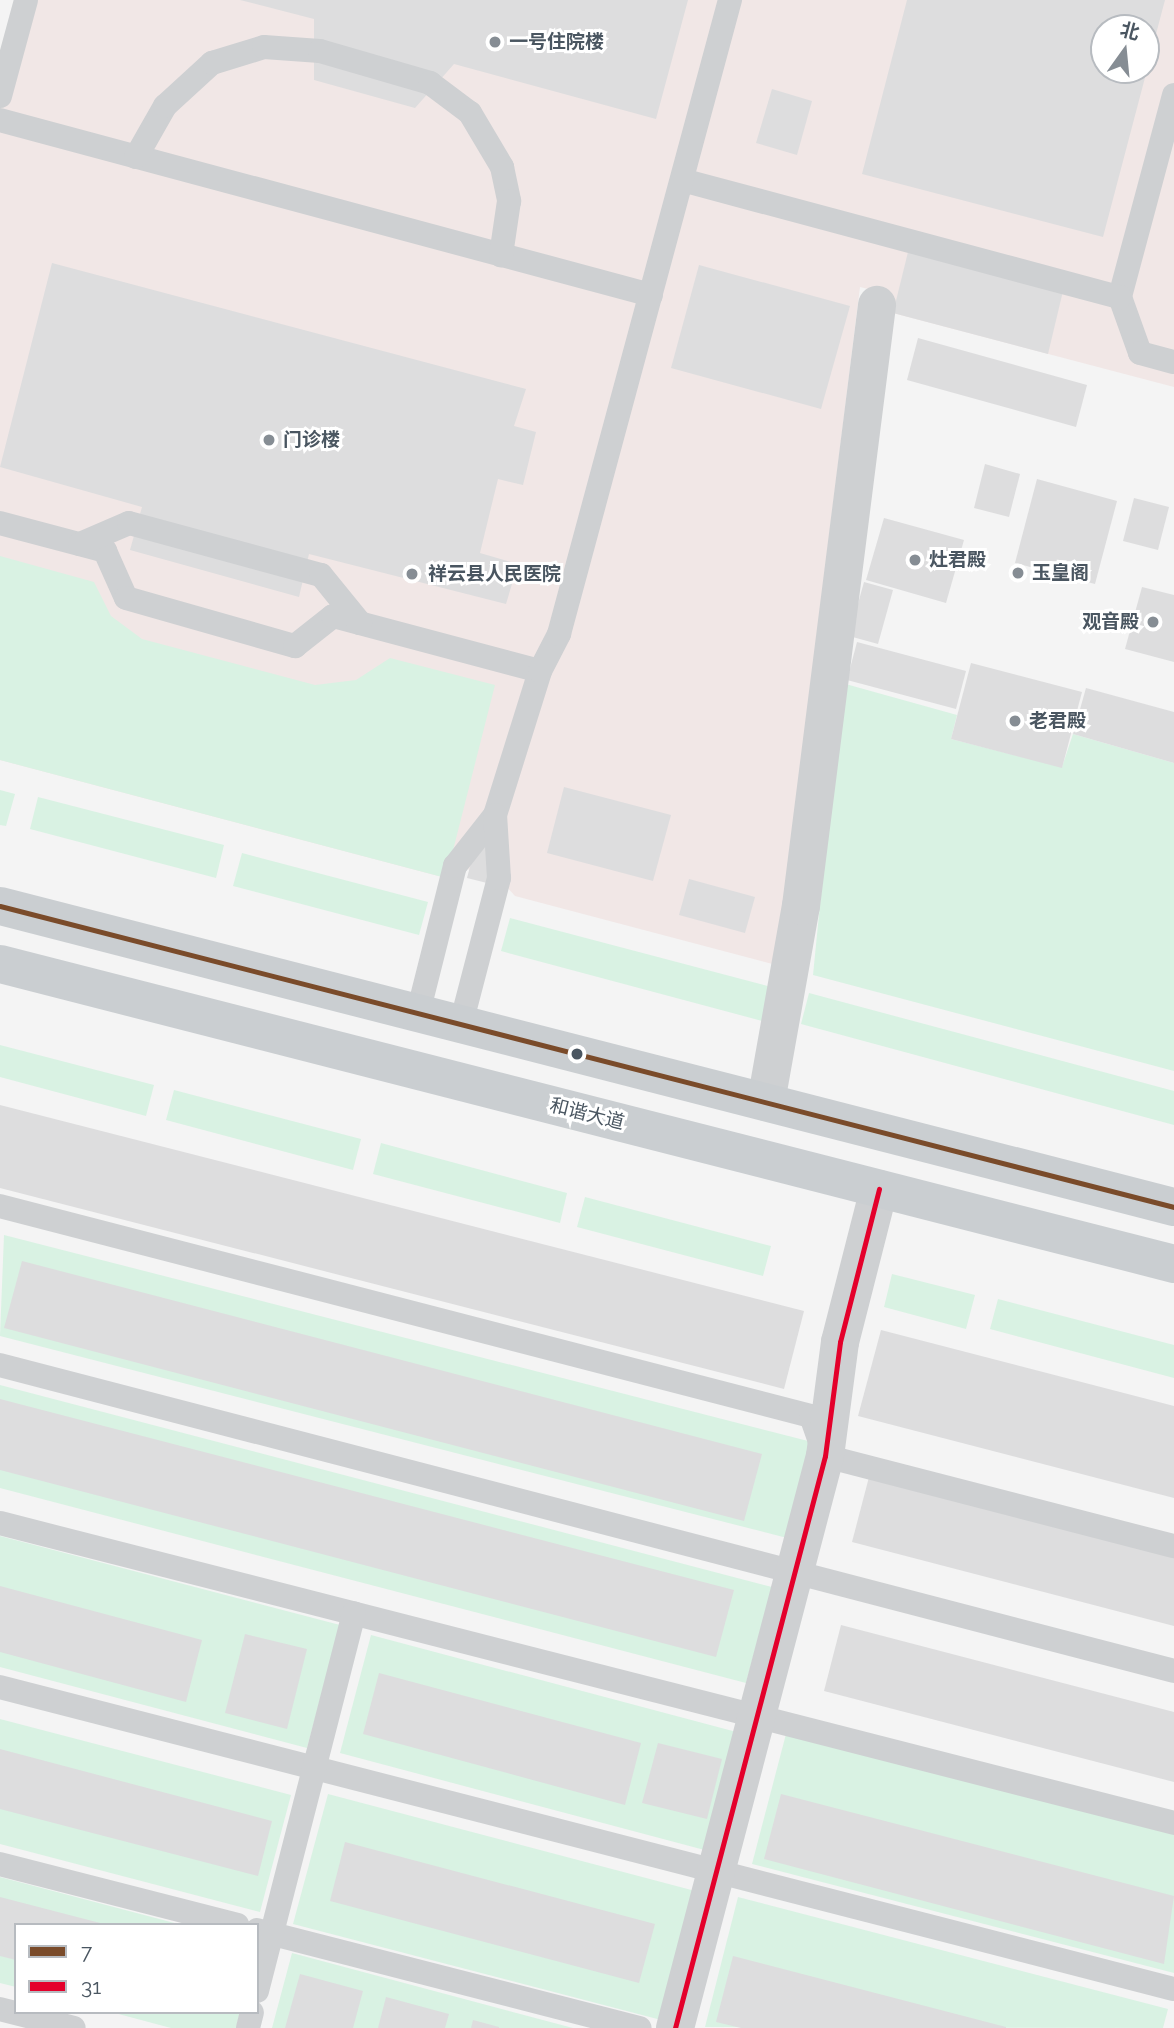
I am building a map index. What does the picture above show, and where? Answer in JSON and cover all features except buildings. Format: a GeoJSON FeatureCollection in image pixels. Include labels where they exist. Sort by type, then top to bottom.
{"type":"FeatureCollection","features":[{"type":"Feature","properties":{"kind":"main road"},"geometry":{"type":"LineString","coordinates":[[0,906],[1174,1207]]}},
{"type":"Feature","properties":{"kind":"main road","name":"和谐大道"},"geometry":{"type":"LineString","coordinates":[[0,964],[1174,1264]]}},
{"type":"Feature","properties":{"kind":"street"},"geometry":{"type":"LineString","coordinates":[[766,1102],[801,906],[877,304]]}},
{"type":"Feature","properties":{"kind":"street"},"geometry":{"type":"LineString","coordinates":[[676,2028],[824,1456],[840,1342],[879,1189]]}},
{"type":"Feature","properties":{"kind":"lane"},"geometry":{"type":"LineString","coordinates":[[0,96],[26,0]]}},
{"type":"Feature","properties":{"kind":"lane"},"geometry":{"type":"LineString","coordinates":[[418,1013],[455,866],[495,815],[540,671],[571,595],[730,0]]}},
{"type":"Feature","properties":{"kind":"lane"},"geometry":{"type":"LineString","coordinates":[[136,157],[164,106],[212,63],[264,47],[320,51],[430,83],[470,113],[504,178],[509,201],[501,254]]}},
{"type":"Feature","properties":{"kind":"lane"},"geometry":{"type":"LineString","coordinates":[[1174,95],[1120,297],[1140,353],[1174,362]]}},
{"type":"Feature","properties":{"kind":"lane"},"geometry":{"type":"LineString","coordinates":[[0,120],[651,295]]}},
{"type":"Feature","properties":{"kind":"lane"},"geometry":{"type":"LineString","coordinates":[[682,180],[1120,297]]}},
{"type":"Feature","properties":{"kind":"lane"},"geometry":{"type":"LineString","coordinates":[[0,523],[105,551],[125,598],[295,646],[333,616],[540,671]]}},
{"type":"Feature","properties":{"kind":"lane"},"geometry":{"type":"LineString","coordinates":[[80,544],[129,523],[321,575],[360,623]]}},
{"type":"Feature","properties":{"kind":"lane"},"geometry":{"type":"LineString","coordinates":[[461,1024],[499,878],[495,815]]}},
{"type":"Feature","properties":{"kind":"lane"},"geometry":{"type":"LineString","coordinates":[[0,1206],[811,1416],[824,1456],[1174,1546]]}},
{"type":"Feature","properties":{"kind":"lane"},"geometry":{"type":"LineString","coordinates":[[0,1365],[1174,1671]]}},
{"type":"Feature","properties":{"kind":"lane"},"geometry":{"type":"LineString","coordinates":[[0,1522],[1174,1823]]}},
{"type":"Feature","properties":{"kind":"lane"},"geometry":{"type":"LineString","coordinates":[[259,1976],[265,1932],[314,1768],[354,1613]]}},
{"type":"Feature","properties":{"kind":"lane"},"geometry":{"type":"LineString","coordinates":[[0,1688],[1174,1989]]}},
{"type":"Feature","properties":{"kind":"lane"},"geometry":{"type":"LineString","coordinates":[[0,1864],[229,1923]]}},
{"type":"Feature","properties":{"kind":"lane"},"geometry":{"type":"LineString","coordinates":[[265,1932],[640,2028]]}},
{"type":"Feature","properties":{"kind":"lane"},"geometry":{"type":"LineString","coordinates":[[19,2014],[74,2028]]}},
{"type":"Feature","properties":{"kind":"shaded area","name":"祥云县人民医院"},"geometry":{"type":"Polygon","coordinates":[[[17,0],[1174,0],[1174,387],[893,313],[888,294],[860,287],[776,965],[515,896],[499,878],[456,866],[446,878],[0,760],[0,63],[17,0]]]}},
{"type":"Feature","properties":{"kind":"green space"},"geometry":{"type":"Polygon","coordinates":[[[0,556],[94,582],[111,616],[142,639],[315,685],[356,680],[390,658],[495,685],[446,878],[0,760],[0,556]]]}},
{"type":"Feature","properties":{"kind":"green space"},"geometry":{"type":"Polygon","coordinates":[[[842,683],[957,715],[951,739],[1062,767],[1073,734],[1174,763],[1174,1071],[813,975],[842,683]]]}},
{"type":"Feature","properties":{"kind":"green space"},"geometry":{"type":"Polygon","coordinates":[[[0,790],[15,794],[6,826],[0,825],[0,790]]]}},
{"type":"Feature","properties":{"kind":"green space"},"geometry":{"type":"Polygon","coordinates":[[[38,797],[224,845],[216,878],[30,829],[38,797]]]}},
{"type":"Feature","properties":{"kind":"green space"},"geometry":{"type":"Polygon","coordinates":[[[242,853],[428,902],[419,935],[233,886],[242,853]]]}},
{"type":"Feature","properties":{"kind":"green space"},"geometry":{"type":"Polygon","coordinates":[[[510,918],[775,988],[766,1022],[501,951],[510,918]]]}},
{"type":"Feature","properties":{"kind":"green space"},"geometry":{"type":"Polygon","coordinates":[[[809,993],[1174,1091],[1174,1125],[801,1024],[809,993]]]}},
{"type":"Feature","properties":{"kind":"green space"},"geometry":{"type":"Polygon","coordinates":[[[0,1045],[154,1085],[146,1116],[0,1077],[0,1045]]]}},
{"type":"Feature","properties":{"kind":"green space"},"geometry":{"type":"Polygon","coordinates":[[[174,1090],[361,1139],[353,1170],[166,1120],[174,1090]]]}},
{"type":"Feature","properties":{"kind":"green space"},"geometry":{"type":"Polygon","coordinates":[[[381,1143],[567,1193],[560,1223],[373,1174],[381,1143]]]}},
{"type":"Feature","properties":{"kind":"green space"},"geometry":{"type":"Polygon","coordinates":[[[585,1197],[771,1246],[763,1276],[577,1227],[585,1197]]]}},
{"type":"Feature","properties":{"kind":"green space"},"geometry":{"type":"Polygon","coordinates":[[[4,1235],[812,1442],[787,1538],[0,1336],[4,1235]]]}},
{"type":"Feature","properties":{"kind":"green space"},"geometry":{"type":"Polygon","coordinates":[[[892,1274],[975,1295],[966,1329],[884,1307],[892,1274]]]}},
{"type":"Feature","properties":{"kind":"green space"},"geometry":{"type":"Polygon","coordinates":[[[998,1299],[1174,1345],[1174,1378],[990,1329],[998,1299]]]}},
{"type":"Feature","properties":{"kind":"green space"},"geometry":{"type":"Polygon","coordinates":[[[0,1385],[772,1587],[746,1683],[0,1488],[0,1385]]]}},
{"type":"Feature","properties":{"kind":"green space"},"geometry":{"type":"Polygon","coordinates":[[[0,1536],[340,1625],[307,1748],[0,1667],[0,1536]]]}},
{"type":"Feature","properties":{"kind":"green space"},"geometry":{"type":"Polygon","coordinates":[[[371,1635],[744,1734],[712,1852],[340,1753],[371,1635]]]}},
{"type":"Feature","properties":{"kind":"green space"},"geometry":{"type":"Polygon","coordinates":[[[0,1719],[291,1795],[260,1912],[0,1844],[0,1719]]]}},
{"type":"Feature","properties":{"kind":"green space"},"geometry":{"type":"Polygon","coordinates":[[[786,1734],[1174,1834],[1174,1973],[752,1864],[786,1734]]]}},
{"type":"Feature","properties":{"kind":"green space"},"geometry":{"type":"Polygon","coordinates":[[[328,1794],[699,1892],[665,2021],[293,1924],[328,1794]]]}},
{"type":"Feature","properties":{"kind":"green space"},"geometry":{"type":"Polygon","coordinates":[[[0,1877],[174,1923],[14,1923],[14,1986],[0,1983],[0,1877]]]}},
{"type":"Feature","properties":{"kind":"green space"},"geometry":{"type":"Polygon","coordinates":[[[738,1897],[1168,2009],[1163,2028],[705,2027],[738,1897]]]}},
{"type":"Feature","properties":{"kind":"green space"},"geometry":{"type":"Polygon","coordinates":[[[292,1953],[573,2028],[272,2028],[292,1953]]]}},
{"type":"Feature","properties":{"kind":"green space"},"geometry":{"type":"Polygon","coordinates":[[[118,2014],[240,2014],[236,2028],[171,2028],[118,2014]]]}},
{"type":"Feature","properties":{"kind":"transit line","name":"7"},"geometry":{"type":"LineString","coordinates":[[0,906],[1174,1207]]}},
{"type":"Feature","properties":{"kind":"transit line","name":"31"},"geometry":{"type":"LineString","coordinates":[[675,2028],[825,1456],[840,1342],[879,1189]]}},
{"type":"Feature","properties":{"kind":"place","name":"一号住院楼"},"geometry":{"type":"Point","coordinates":[495,42]}},
{"type":"Feature","properties":{"kind":"place","name":"门诊楼"},"geometry":{"type":"Point","coordinates":[269,440]}},
{"type":"Feature","properties":{"kind":"place","name":"灶君殿"},"geometry":{"type":"Point","coordinates":[915,560]}},
{"type":"Feature","properties":{"kind":"place","name":"玉皇阁"},"geometry":{"type":"Point","coordinates":[1018,573]}},
{"type":"Feature","properties":{"kind":"place","name":"祥云县人民医院"},"geometry":{"type":"Point","coordinates":[412,574]}},
{"type":"Feature","properties":{"kind":"place","name":"观音殿"},"geometry":{"type":"Point","coordinates":[1153,622]}},
{"type":"Feature","properties":{"kind":"place","name":"老君殿"},"geometry":{"type":"Point","coordinates":[1015,721]}}]}
